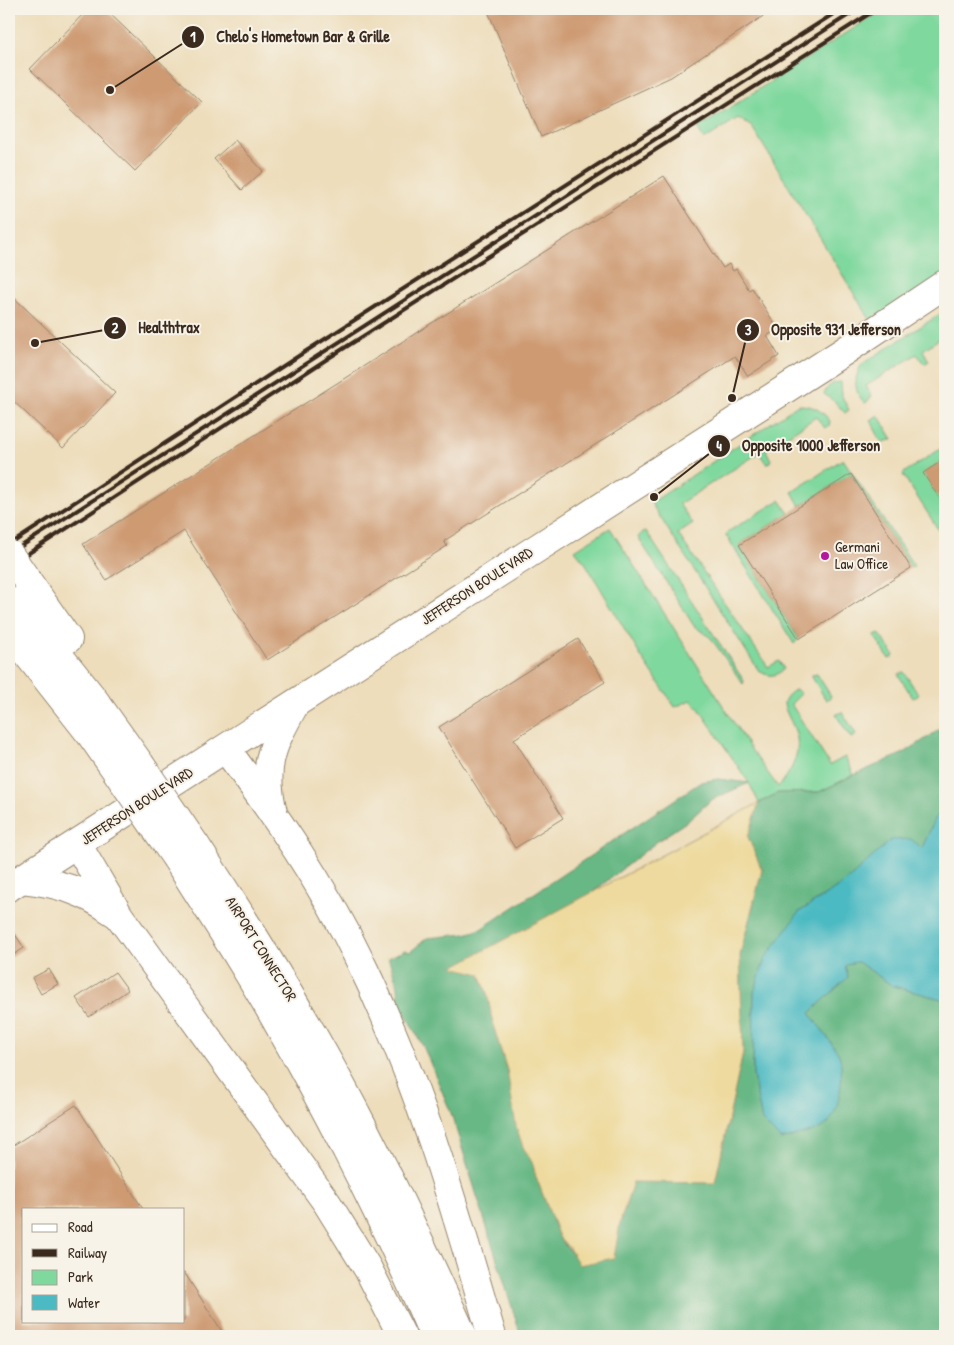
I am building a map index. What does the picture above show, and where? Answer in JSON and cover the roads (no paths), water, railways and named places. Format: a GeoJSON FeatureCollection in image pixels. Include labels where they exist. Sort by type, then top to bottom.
{"type":"FeatureCollection","features":[{"type":"Feature","properties":{"kind":"main road","name":"JEFFERSON BOULEVARD"},"geometry":{"type":"LineString","coordinates":[[15,883],[854,345],[945,284]]}},
{"type":"Feature","properties":{"kind":"main road"},"geometry":{"type":"LineString","coordinates":[[9,554],[18,586],[78,655],[130,762]]}},
{"type":"Feature","properties":{"kind":"main road","name":"AIRPORT CONNECTOR"},"geometry":{"type":"LineString","coordinates":[[9,631],[54,687],[130,762],[186,852],[306,1073],[364,1185],[434,1336]]}},
{"type":"Feature","properties":{"kind":"main road"},"geometry":{"type":"LineString","coordinates":[[9,643],[54,687]]}},
{"type":"Feature","properties":{"kind":"main road"},"geometry":{"type":"LineString","coordinates":[[274,816],[268,790],[270,758],[275,740],[294,704]]}},
{"type":"Feature","properties":{"kind":"main road"},"geometry":{"type":"LineString","coordinates":[[226,748],[274,816],[336,915],[358,957],[395,1038],[458,1218],[492,1336]]}},
{"type":"Feature","properties":{"kind":"main road"},"geometry":{"type":"LineString","coordinates":[[77,844],[120,917],[327,1203],[368,1269],[402,1336]]}},
{"type":"Feature","properties":{"kind":"main road","name":"AIRPORT CONNECTOR"},"geometry":{"type":"LineString","coordinates":[[186,852],[286,989],[342,1088],[401,1204],[463,1336]]}},
{"type":"Feature","properties":{"kind":"main road"},"geometry":{"type":"LineString","coordinates":[[15,883],[54,883],[78,891],[104,905],[120,917]]}},
{"type":"Feature","properties":{"kind":"water"},"geometry":{"type":"Polygon","coordinates":[[[945,809],[945,1000],[893,986],[858,962],[845,966],[848,977],[810,1013],[839,1055],[841,1062],[840,1092],[835,1111],[826,1125],[811,1132],[781,1140],[762,1121],[753,1075],[754,992],[765,959],[799,912],[843,884],[891,840],[911,839],[922,848],[936,817],[945,809]]]}},
{"type":"Feature","properties":{"kind":"railway"},"geometry":{"type":"LineString","coordinates":[[9,545],[300,355],[841,9]]}},
{"type":"Feature","properties":{"kind":"railway"},"geometry":{"type":"LineString","coordinates":[[9,554],[858,9]]}},
{"type":"Feature","properties":{"kind":"railway"},"geometry":{"type":"LineString","coordinates":[[9,566],[324,361],[877,9]]}},
{"type":"Feature","properties":{"kind":"place","name":"Chelo's Hometown Bar & Grille"},"geometry":{"type":"Point","coordinates":[110,90]}},
{"type":"Feature","properties":{"kind":"place","name":"Healthtrax"},"geometry":{"type":"Point","coordinates":[35,343]}},
{"type":"Feature","properties":{"kind":"place","name":"Opposite 931 Jefferson"},"geometry":{"type":"Point","coordinates":[732,398]}},
{"type":"Feature","properties":{"kind":"place","name":"Opposite 1000 Jefferson"},"geometry":{"type":"Point","coordinates":[654,497]}},
{"type":"Feature","properties":{"kind":"place","name":"Germani Law Office"},"geometry":{"type":"Point","coordinates":[825,556]}}]}
